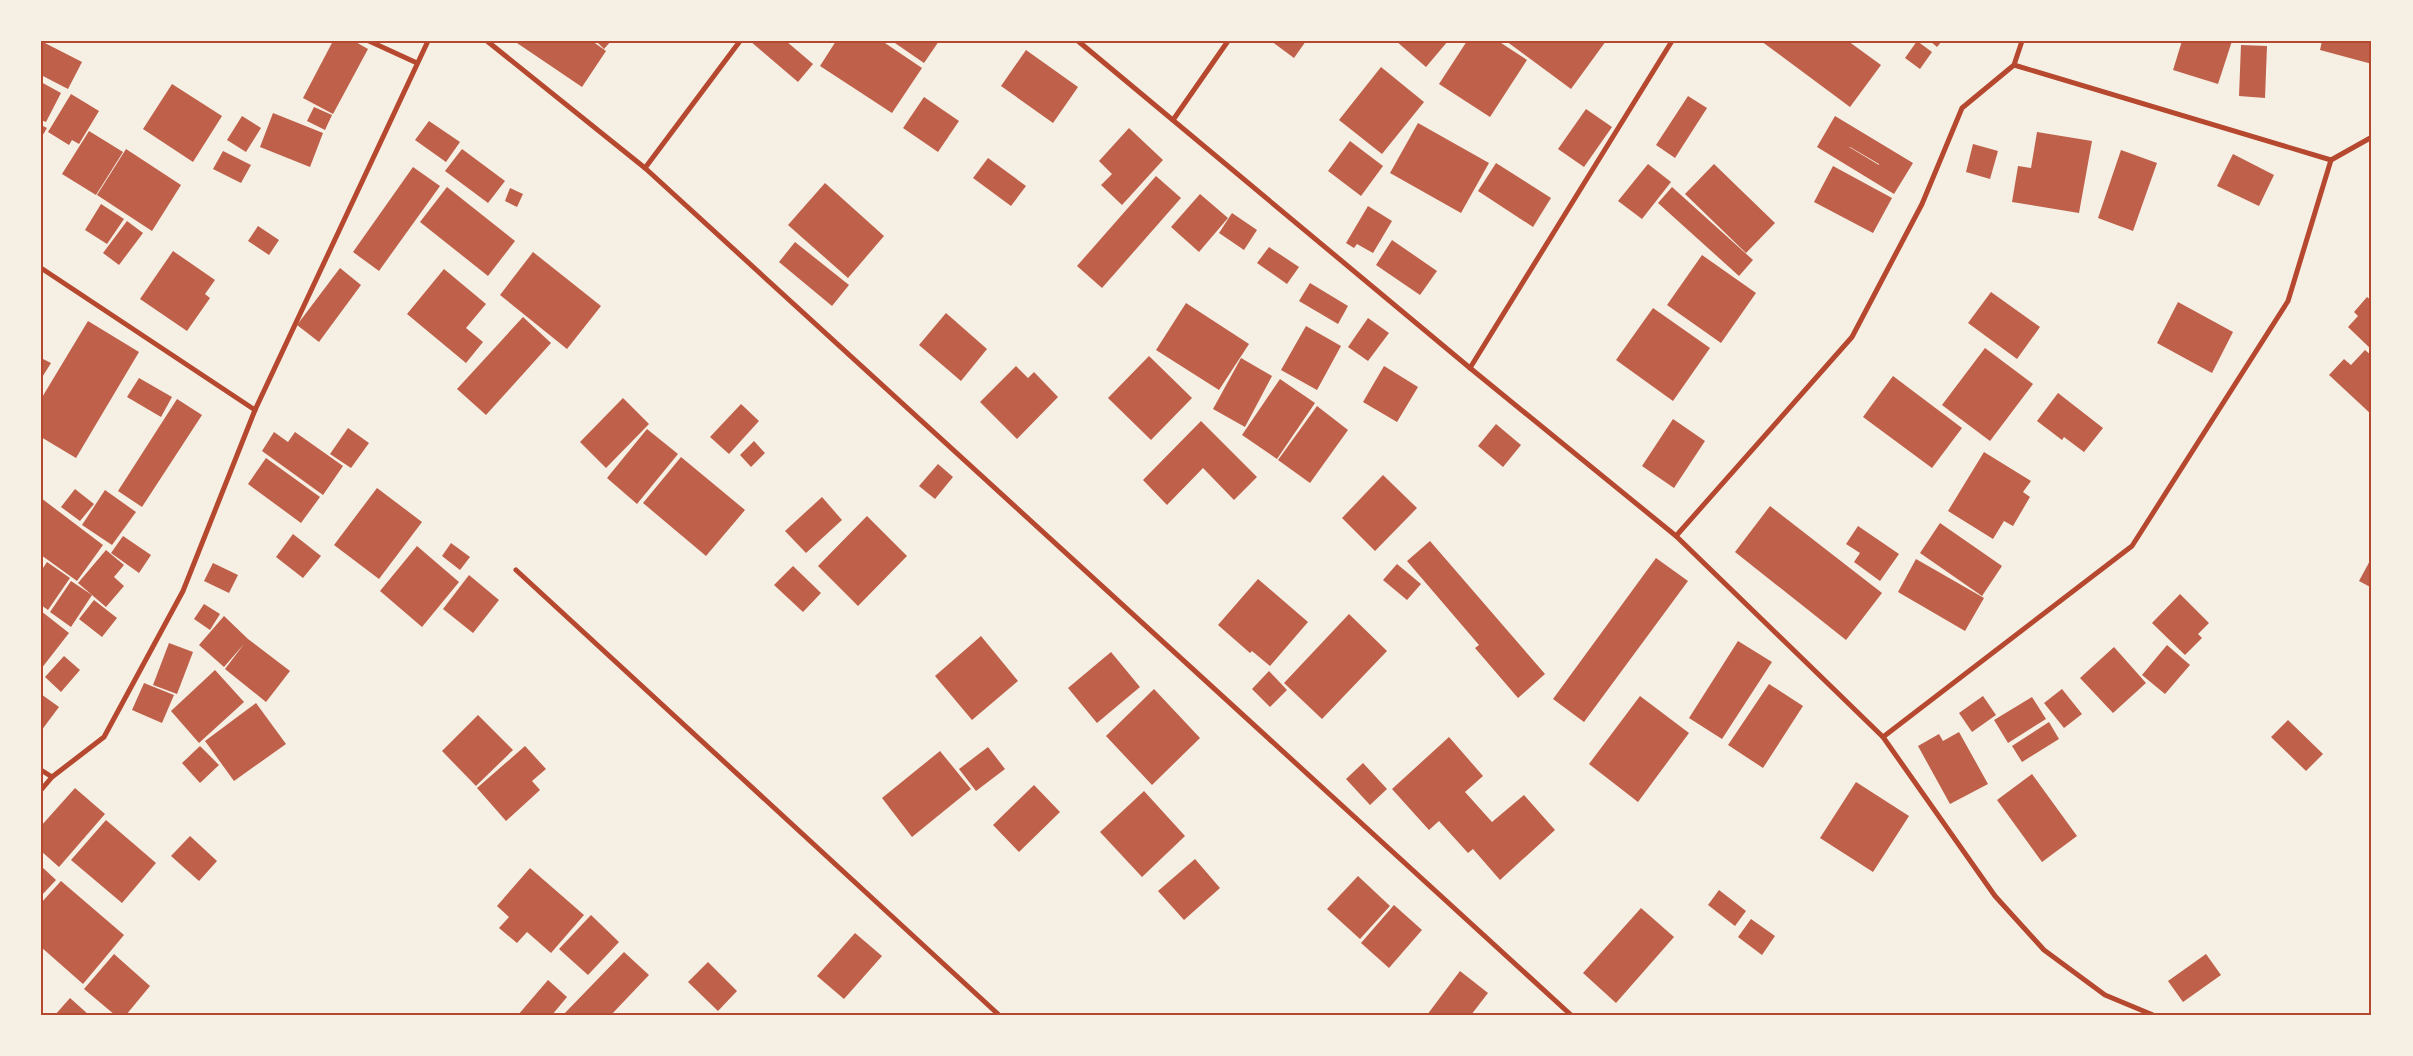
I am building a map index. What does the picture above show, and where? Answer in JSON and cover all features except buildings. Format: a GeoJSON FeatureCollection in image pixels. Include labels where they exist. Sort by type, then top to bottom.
{"type":"FeatureCollection","features":[{"type":"Feature","properties":{"kind":"street"},"geometry":{"type":"LineString","coordinates":[[369,41],[417,63]]}},
{"type":"Feature","properties":{"kind":"street"},"geometry":{"type":"LineString","coordinates":[[41,790],[52,777],[104,737],[183,591],[255,410],[428,41]]}},
{"type":"Feature","properties":{"kind":"street"},"geometry":{"type":"LineString","coordinates":[[487,41],[645,168],[1571,1015]]}},
{"type":"Feature","properties":{"kind":"street"},"geometry":{"type":"LineString","coordinates":[[645,168],[740,41]]}},
{"type":"Feature","properties":{"kind":"street"},"geometry":{"type":"LineString","coordinates":[[1078,41],[1470,368],[1676,536],[1883,737],[1995,896],[2044,950],[2105,995],[2153,1015]]}},
{"type":"Feature","properties":{"kind":"street"},"geometry":{"type":"LineString","coordinates":[[1173,120],[1228,41]]}},
{"type":"Feature","properties":{"kind":"street"},"geometry":{"type":"LineString","coordinates":[[1470,368],[1672,41]]}},
{"type":"Feature","properties":{"kind":"street"},"geometry":{"type":"LineString","coordinates":[[1676,536],[1852,337],[1922,204],[1962,108],[2014,65],[2022,41]]}},
{"type":"Feature","properties":{"kind":"street"},"geometry":{"type":"LineString","coordinates":[[2014,65],[2331,160]]}},
{"type":"Feature","properties":{"kind":"street"},"geometry":{"type":"LineString","coordinates":[[1883,737],[2132,546],[2288,301],[2331,160],[2372,137]]}},
{"type":"Feature","properties":{"kind":"street"},"geometry":{"type":"LineString","coordinates":[[41,268],[255,410]]}},
{"type":"Feature","properties":{"kind":"street"},"geometry":{"type":"LineString","coordinates":[[516,570],[999,1015]]}},
{"type":"Feature","properties":{"kind":"street"},"geometry":{"type":"LineString","coordinates":[[41,770],[52,777]]}}]}
